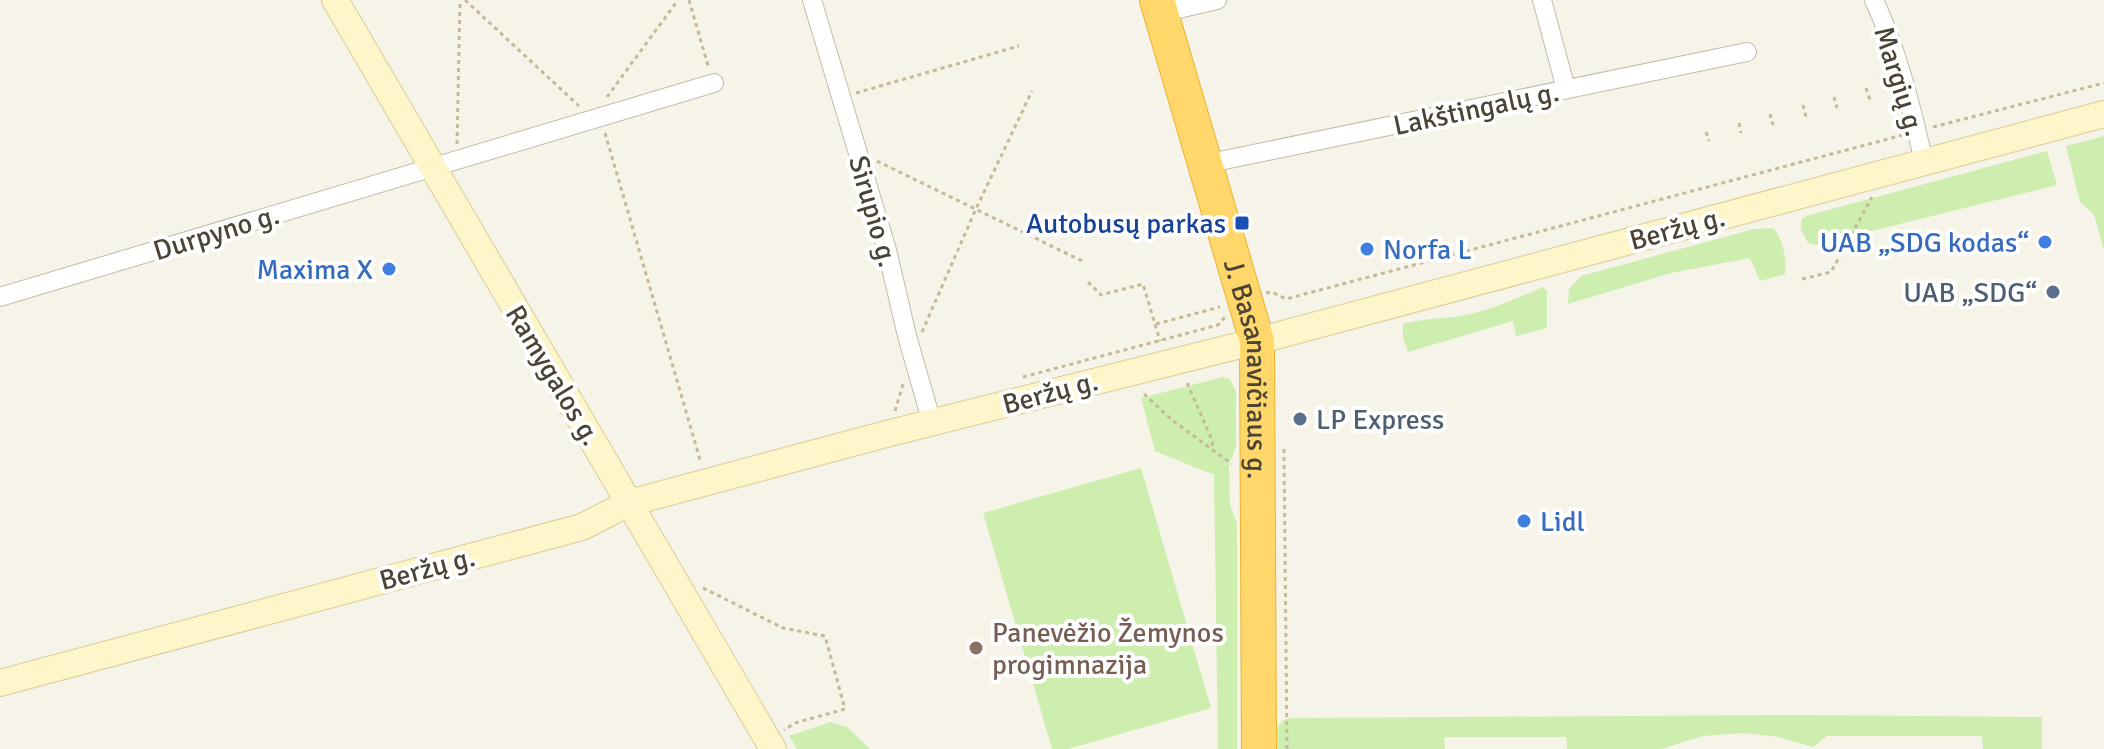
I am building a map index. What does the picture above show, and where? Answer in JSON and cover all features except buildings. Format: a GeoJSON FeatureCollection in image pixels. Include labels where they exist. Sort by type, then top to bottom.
{"type":"FeatureCollection","features":[{"type":"Feature","properties":{"kind":"highway","name":"J. Basanavičiaus g."},"geometry":{"type":"LineString","coordinates":[[1159,6],[1257,341],[1259,749]]}},
{"type":"Feature","properties":{"kind":"main road","name":"Ramygalos g."},"geometry":{"type":"LineString","coordinates":[[335,0],[444,163],[629,503],[770,744]]}},
{"type":"Feature","properties":{"kind":"main road","name":"Beržų g."},"geometry":{"type":"LineString","coordinates":[[0,683],[582,527],[629,503],[900,430],[1257,341],[2104,114]]}},
{"type":"Feature","properties":{"kind":"street","name":"Sirupio g."},"geometry":{"type":"LineString","coordinates":[[812,0],[887,250],[932,423]]}},
{"type":"Feature","properties":{"kind":"street"},"geometry":{"type":"LineString","coordinates":[[1159,6],[1217,0]]}},
{"type":"Feature","properties":{"kind":"street"},"geometry":{"type":"LineString","coordinates":[[1542,0],[1566,89]]}},
{"type":"Feature","properties":{"kind":"street","name":"Margių g."},"geometry":{"type":"LineString","coordinates":[[1874,0],[1904,78],[1924,162]]}},
{"type":"Feature","properties":{"kind":"street","name":"Lakštingalų g."},"geometry":{"type":"LineString","coordinates":[[1205,164],[1747,52]]}},
{"type":"Feature","properties":{"kind":"street","name":"Durpyno g."},"geometry":{"type":"LineString","coordinates":[[0,297],[714,83]]}},
{"type":"Feature","properties":{"kind":"path"},"geometry":{"type":"LineString","coordinates":[[444,163],[462,0]]}},
{"type":"Feature","properties":{"kind":"path"},"geometry":{"type":"LineString","coordinates":[[462,0],[596,117],[701,463]]}},
{"type":"Feature","properties":{"kind":"path"},"geometry":{"type":"LineString","coordinates":[[596,117],[678,0]]}},
{"type":"Feature","properties":{"kind":"path"},"geometry":{"type":"LineString","coordinates":[[689,0],[714,83]]}},
{"type":"Feature","properties":{"kind":"path"},"geometry":{"type":"LineString","coordinates":[[841,97],[1019,46]]}},
{"type":"Feature","properties":{"kind":"path"},"geometry":{"type":"LineString","coordinates":[[1272,292],[1286,299],[2104,83]]}},
{"type":"Feature","properties":{"kind":"path"},"geometry":{"type":"LineString","coordinates":[[1866,88],[1870,100]]}},
{"type":"Feature","properties":{"kind":"path"},"geometry":{"type":"LineString","coordinates":[[900,430],[895,412],[912,355],[1032,91]]}},
{"type":"Feature","properties":{"kind":"path"},"geometry":{"type":"LineString","coordinates":[[1834,97],[1837,108]]}},
{"type":"Feature","properties":{"kind":"path"},"geometry":{"type":"LineString","coordinates":[[1803,105],[1806,117]]}},
{"type":"Feature","properties":{"kind":"path"},"geometry":{"type":"LineString","coordinates":[[1770,114],[1773,125]]}},
{"type":"Feature","properties":{"kind":"path"},"geometry":{"type":"LineString","coordinates":[[1739,123],[1741,133]]}},
{"type":"Feature","properties":{"kind":"path"},"geometry":{"type":"LineString","coordinates":[[1706,132],[1709,141]]}},
{"type":"Feature","properties":{"kind":"path"},"geometry":{"type":"LineString","coordinates":[[857,151],[1082,261]]}},
{"type":"Feature","properties":{"kind":"path"},"geometry":{"type":"LineString","coordinates":[[1802,279],[1831,272],[1886,172]]}},
{"type":"Feature","properties":{"kind":"path"},"geometry":{"type":"LineString","coordinates":[[1088,282],[1101,295],[1143,284],[1160,341]]}},
{"type":"Feature","properties":{"kind":"path"},"geometry":{"type":"LineString","coordinates":[[1156,324],[1226,305]]}},
{"type":"Feature","properties":{"kind":"path"},"geometry":{"type":"LineString","coordinates":[[1187,383],[1212,440],[1213,450]]}},
{"type":"Feature","properties":{"kind":"path"},"geometry":{"type":"LineString","coordinates":[[1144,394],[1232,464]]}},
{"type":"Feature","properties":{"kind":"path"},"geometry":{"type":"LineString","coordinates":[[1283,446],[1287,749]]}},
{"type":"Feature","properties":{"kind":"path"},"geometry":{"type":"LineString","coordinates":[[668,570],[783,628],[825,636],[845,709],[795,723],[770,744]]}},
{"type":"Feature","properties":{"kind":"green space"},"geometry":{"type":"Polygon","coordinates":[[[2104,136],[2104,250],[2094,215],[2080,202],[2066,146],[2104,136]]]}},
{"type":"Feature","properties":{"kind":"green space"},"geometry":{"type":"Polygon","coordinates":[[[2047,151],[2057,185],[1815,245],[1808,243],[1801,229],[1801,220],[1806,216],[2047,151]]]}},
{"type":"Feature","properties":{"kind":"green space"},"geometry":{"type":"Polygon","coordinates":[[[1773,228],[1784,250],[1785,274],[1760,281],[1750,258],[1671,273],[1568,304],[1569,289],[1581,276],[1754,229],[1773,228]]]}},
{"type":"Feature","properties":{"kind":"green space"},"geometry":{"type":"Polygon","coordinates":[[[1543,287],[1547,291],[1547,328],[1516,336],[1513,321],[1408,352],[1403,338],[1403,324],[1476,313],[1543,287]]]}},
{"type":"Feature","properties":{"kind":"green space"},"geometry":{"type":"Polygon","coordinates":[[[1223,377],[1230,379],[1236,392],[1236,447],[1229,465],[1230,505],[1237,523],[1237,749],[1218,749],[1214,475],[1155,451],[1141,398],[1223,377]]]}},
{"type":"Feature","properties":{"kind":"green space"},"geometry":{"type":"Polygon","coordinates":[[[1141,468],[1211,708],[1068,749],[1052,749],[983,513],[1141,468]]]}},
{"type":"Feature","properties":{"kind":"green space"},"geometry":{"type":"Polygon","coordinates":[[[2042,717],[2042,749],[1983,749],[1982,736],[1827,736],[1813,747],[1779,737],[1744,733],[1703,736],[1661,749],[1567,749],[1566,737],[1444,737],[1445,749],[1277,749],[1276,729],[1283,720],[1291,718],[2042,717]]]}},
{"type":"Feature","properties":{"kind":"green space"},"geometry":{"type":"Polygon","coordinates":[[[830,722],[847,727],[870,749],[797,749],[789,736],[830,722]]]}},
{"type":"Feature","properties":{"kind":"place","name":"Autobusų parkas"},"geometry":{"type":"Point","coordinates":[1242,223]}},
{"type":"Feature","properties":{"kind":"place","name":"UAB „SDG kodas“"},"geometry":{"type":"Point","coordinates":[2045,242]}},
{"type":"Feature","properties":{"kind":"place","name":"Norfa L"},"geometry":{"type":"Point","coordinates":[1367,249]}},
{"type":"Feature","properties":{"kind":"place","name":"Maxima X"},"geometry":{"type":"Point","coordinates":[389,269]}},
{"type":"Feature","properties":{"kind":"place","name":"UAB „SDG“"},"geometry":{"type":"Point","coordinates":[2053,292]}},
{"type":"Feature","properties":{"kind":"place","name":"LP Express"},"geometry":{"type":"Point","coordinates":[1300,419]}},
{"type":"Feature","properties":{"kind":"place","name":"Lidl"},"geometry":{"type":"Point","coordinates":[1524,521]}},
{"type":"Feature","properties":{"kind":"place","name":"Panevėžio Žemynos progimnazija"},"geometry":{"type":"Point","coordinates":[976,648]}}]}
